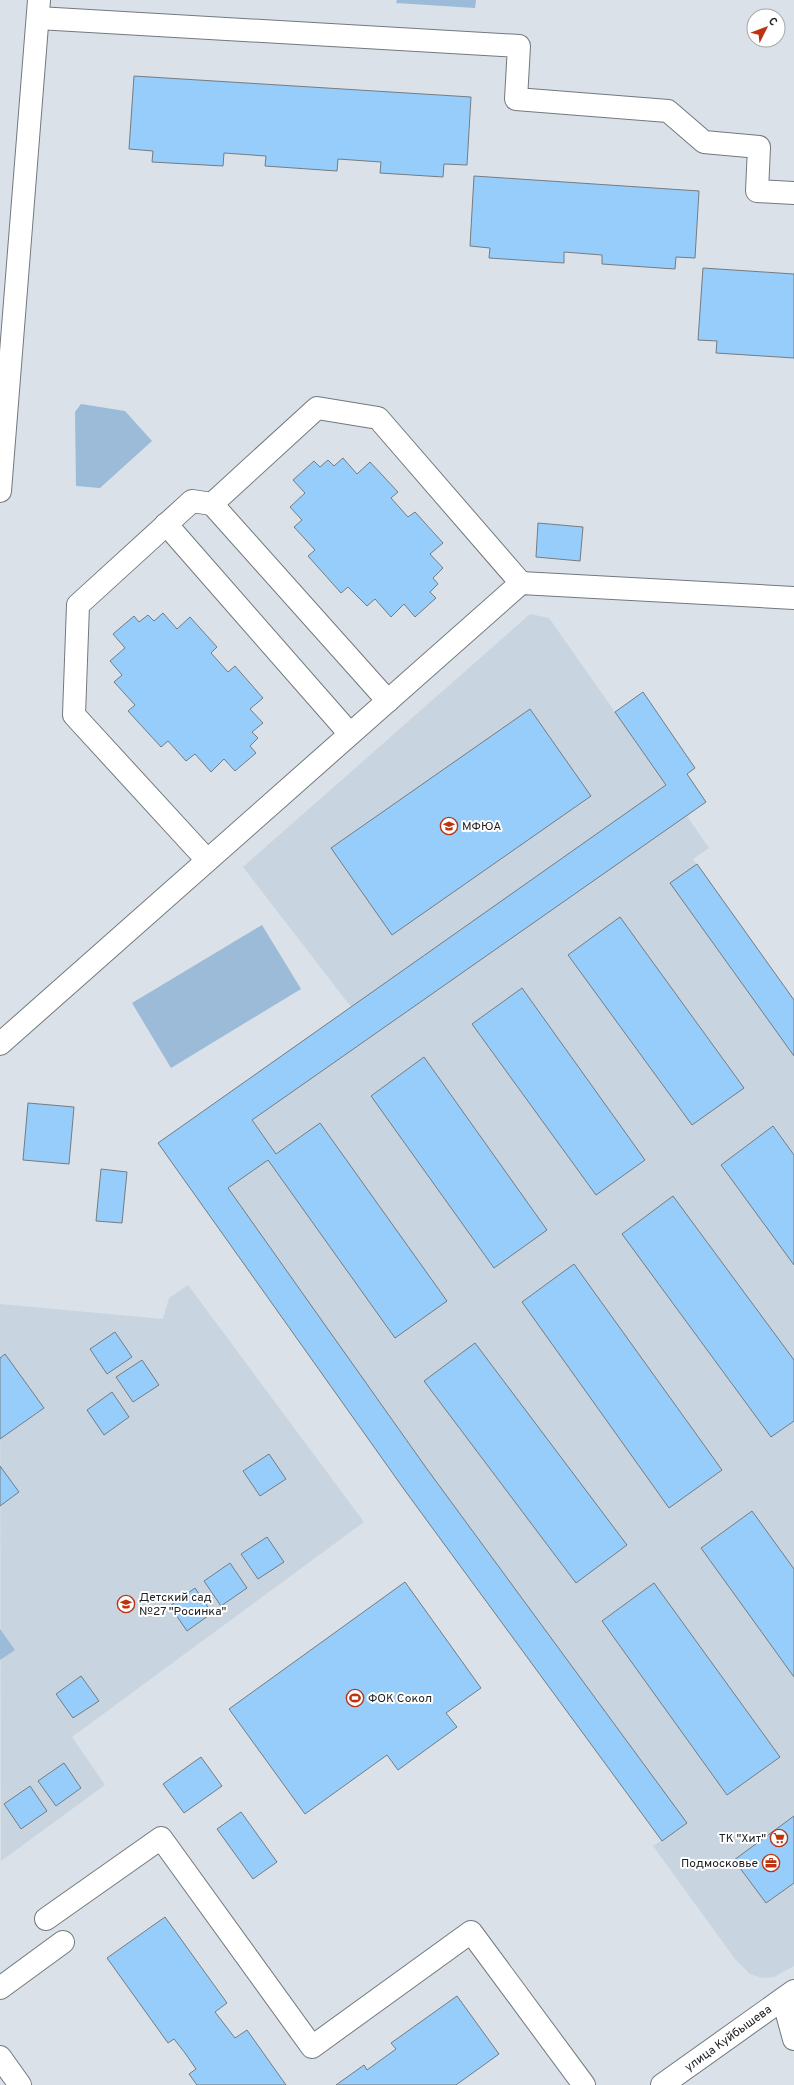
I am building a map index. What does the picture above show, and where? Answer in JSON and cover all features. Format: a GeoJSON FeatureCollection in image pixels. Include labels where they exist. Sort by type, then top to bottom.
{"type":"FeatureCollection","features":[{"type":"Feature","properties":{"kind":"main road"},"geometry":{"type":"LineString","coordinates":[[0,491],[5,357],[38,9],[519,46],[516,99],[668,111],[704,142],[759,147],[757,191],[794,193]]}},
{"type":"Feature","properties":{"kind":"main road"},"geometry":{"type":"LineString","coordinates":[[212,504],[317,408],[378,418],[521,583]]}},
{"type":"Feature","properties":{"kind":"main road"},"geometry":{"type":"LineString","coordinates":[[207,860],[74,715],[78,605],[192,501],[212,504],[388,701]]}},
{"type":"Feature","properties":{"kind":"main road"},"geometry":{"type":"LineString","coordinates":[[166,524],[350,734]]}},
{"type":"Feature","properties":{"kind":"main road"},"geometry":{"type":"LineString","coordinates":[[0,1044],[521,583],[794,598]]}},
{"type":"Feature","properties":{"kind":"main road"},"geometry":{"type":"LineString","coordinates":[[46,1919],[161,1838],[312,2047],[471,1932],[584,2085]]}},
{"type":"Feature","properties":{"kind":"main road"},"geometry":{"type":"LineString","coordinates":[[0,1988],[63,1942]]}},
{"type":"Feature","properties":{"kind":"main road"},"geometry":{"type":"LineString","coordinates":[[788,1995],[794,2039]]}},
{"type":"Feature","properties":{"kind":"main road","name":"улица Куйбышева"},"geometry":{"type":"LineString","coordinates":[[662,2085],[788,1995]]}},
{"type":"Feature","properties":{"kind":"main road"},"geometry":{"type":"LineString","coordinates":[[0,2057],[20,2085]]}},
{"type":"Feature","properties":{"kind":"shaded area"},"geometry":{"type":"Polygon","coordinates":[[[397,0],[476,0],[475,8],[396,3],[397,0]]]}},
{"type":"Feature","properties":{"kind":"shaded area"},"geometry":{"type":"Polygon","coordinates":[[[81,404],[125,411],[152,441],[100,488],[76,486],[75,412],[81,404]]]}},
{"type":"Feature","properties":{"kind":"shaded area"},"geometry":{"type":"Polygon","coordinates":[[[530,614],[549,618],[615,712],[643,692],[695,768],[687,774],[706,802],[687,816],[709,848],[693,859],[794,1000],[794,1966],[774,1977],[762,1978],[750,1974],[735,1959],[653,1846],[662,1840],[158,1143],[351,1007],[243,867],[530,614]]]}},
{"type":"Feature","properties":{"kind":"shaded area"},"geometry":{"type":"Polygon","coordinates":[[[262,925],[301,989],[171,1068],[132,1003],[262,925]]]}},
{"type":"Feature","properties":{"kind":"shaded area","name":"Детский сад №27 \"Росинка\""},"geometry":{"type":"Polygon","coordinates":[[[188,1285],[364,1522],[72,1737],[105,1785],[1,1861],[0,1304],[163,1319],[169,1298],[188,1285]]]}},
{"type":"Feature","properties":{"kind":"shaded area"},"geometry":{"type":"Polygon","coordinates":[[[0,1629],[15,1650],[0,1660],[0,1629]]]}},
{"type":"Feature","properties":{"kind":"building"},"geometry":{"type":"Polygon","coordinates":[[[134,76],[471,97],[467,165],[444,164],[443,177],[380,173],[381,162],[338,159],[337,171],[265,166],[266,156],[224,153],[223,166],[152,162],[153,151],[129,149],[134,76]]]}},
{"type":"Feature","properties":{"kind":"building"},"geometry":{"type":"Polygon","coordinates":[[[474,176],[699,191],[695,258],[676,257],[675,269],[602,264],[602,255],[564,252],[564,263],[489,258],[490,248],[470,246],[474,176]]]}},
{"type":"Feature","properties":{"kind":"building"},"geometry":{"type":"Polygon","coordinates":[[[703,268],[794,274],[794,358],[716,353],[717,341],[698,340],[703,268]]]}},
{"type":"Feature","properties":{"kind":"building"},"geometry":{"type":"Polygon","coordinates":[[[343,458],[357,474],[370,462],[398,492],[391,498],[408,517],[415,512],[443,543],[430,554],[443,568],[433,578],[438,584],[430,592],[436,598],[415,617],[404,604],[391,617],[375,599],[367,606],[348,587],[341,593],[308,556],[315,550],[294,527],[302,520],[290,507],[305,493],[293,480],[314,461],[320,467],[328,460],[334,466],[343,458]]]}},
{"type":"Feature","properties":{"kind":"building"},"geometry":{"type":"Polygon","coordinates":[[[538,523],[583,527],[580,561],[536,557],[538,523]]]}},
{"type":"Feature","properties":{"kind":"building"},"geometry":{"type":"Polygon","coordinates":[[[163,613],[177,629],[190,617],[217,647],[211,653],[228,672],[235,666],[263,698],[250,709],[263,723],[252,732],[258,738],[250,746],[256,753],[235,771],[224,759],[211,772],[195,754],[186,761],[168,741],[161,747],[128,711],[135,705],[114,682],[122,675],[110,661],[125,648],[113,634],[134,616],[139,622],[148,615],[154,621],[163,613]]]}},
{"type":"Feature","properties":{"kind":"building"},"geometry":{"type":"Polygon","coordinates":[[[643,692],[695,768],[687,774],[706,802],[252,1120],[276,1154],[320,1123],[447,1301],[395,1338],[268,1160],[228,1188],[427,1469],[687,1823],[662,1841],[406,1492],[158,1143],[666,785],[615,712],[643,692]]]}},
{"type":"Feature","properties":{"kind":"building"},"geometry":{"type":"Polygon","coordinates":[[[530,709],[591,796],[392,935],[331,848],[530,709]]]}},
{"type":"Feature","properties":{"kind":"building"},"geometry":{"type":"Polygon","coordinates":[[[697,864],[794,1000],[794,1056],[670,883],[697,864]]]}},
{"type":"Feature","properties":{"kind":"building"},"geometry":{"type":"Polygon","coordinates":[[[620,917],[744,1088],[692,1125],[568,955],[620,917]]]}},
{"type":"Feature","properties":{"kind":"building"},"geometry":{"type":"Polygon","coordinates":[[[522,988],[645,1160],[596,1195],[472,1024],[522,988]]]}},
{"type":"Feature","properties":{"kind":"building"},"geometry":{"type":"Polygon","coordinates":[[[424,1057],[547,1230],[494,1268],[371,1096],[424,1057]]]}},
{"type":"Feature","properties":{"kind":"building"},"geometry":{"type":"Polygon","coordinates":[[[28,1103],[74,1107],[69,1164],[23,1160],[28,1103]]]}},
{"type":"Feature","properties":{"kind":"building"},"geometry":{"type":"Polygon","coordinates":[[[773,1126],[794,1155],[794,1265],[721,1165],[773,1126]]]}},
{"type":"Feature","properties":{"kind":"building"},"geometry":{"type":"Polygon","coordinates":[[[101,1169],[127,1172],[122,1223],[96,1221],[101,1169]]]}},
{"type":"Feature","properties":{"kind":"building"},"geometry":{"type":"Polygon","coordinates":[[[673,1196],[794,1360],[794,1421],[771,1437],[622,1234],[673,1196]]]}},
{"type":"Feature","properties":{"kind":"building"},"geometry":{"type":"Polygon","coordinates":[[[574,1264],[722,1470],[669,1508],[522,1302],[574,1264]]]}},
{"type":"Feature","properties":{"kind":"building"},"geometry":{"type":"Polygon","coordinates":[[[115,1332],[132,1357],[107,1374],[90,1349],[115,1332]]]}},
{"type":"Feature","properties":{"kind":"building"},"geometry":{"type":"Polygon","coordinates":[[[475,1343],[627,1545],[576,1583],[424,1381],[475,1343]]]}},
{"type":"Feature","properties":{"kind":"building"},"geometry":{"type":"Polygon","coordinates":[[[5,1354],[44,1408],[0,1439],[0,1358],[5,1354]]]}},
{"type":"Feature","properties":{"kind":"building"},"geometry":{"type":"Polygon","coordinates":[[[142,1360],[159,1385],[133,1402],[116,1377],[142,1360]]]}},
{"type":"Feature","properties":{"kind":"building"},"geometry":{"type":"Polygon","coordinates":[[[112,1392],[129,1417],[104,1435],[87,1410],[112,1392]]]}},
{"type":"Feature","properties":{"kind":"building"},"geometry":{"type":"Polygon","coordinates":[[[269,1454],[286,1479],[260,1496],[243,1471],[269,1454]]]}},
{"type":"Feature","properties":{"kind":"building"},"geometry":{"type":"Polygon","coordinates":[[[0,1466],[19,1492],[0,1506],[0,1466]]]}},
{"type":"Feature","properties":{"kind":"building"},"geometry":{"type":"Polygon","coordinates":[[[752,1511],[794,1569],[794,1677],[701,1548],[752,1511]]]}},
{"type":"Feature","properties":{"kind":"building"},"geometry":{"type":"Polygon","coordinates":[[[267,1537],[284,1562],[258,1579],[241,1554],[267,1537]]]}},
{"type":"Feature","properties":{"kind":"building"},"geometry":{"type":"Polygon","coordinates":[[[230,1563],[247,1588],[221,1606],[204,1581],[230,1563]]]}},
{"type":"Feature","properties":{"kind":"building","name":"ФОК Сокол"},"geometry":{"type":"Polygon","coordinates":[[[405,1582],[481,1688],[446,1713],[457,1727],[398,1770],[387,1755],[305,1814],[229,1709],[405,1582]]]}},
{"type":"Feature","properties":{"kind":"building"},"geometry":{"type":"Polygon","coordinates":[[[654,1583],[780,1757],[727,1795],[602,1621],[654,1583]]]}},
{"type":"Feature","properties":{"kind":"building"},"geometry":{"type":"Polygon","coordinates":[[[195,1588],[212,1613],[187,1631],[170,1606],[195,1588]]]}},
{"type":"Feature","properties":{"kind":"building"},"geometry":{"type":"Polygon","coordinates":[[[81,1676],[99,1701],[73,1718],[56,1694],[81,1676]]]}},
{"type":"Feature","properties":{"kind":"building"},"geometry":{"type":"Polygon","coordinates":[[[201,1757],[222,1786],[184,1813],[163,1784],[201,1757]]]}},
{"type":"Feature","properties":{"kind":"building"},"geometry":{"type":"Polygon","coordinates":[[[64,1763],[81,1788],[56,1806],[38,1781],[64,1763]]]}},
{"type":"Feature","properties":{"kind":"building"},"geometry":{"type":"Polygon","coordinates":[[[30,1786],[47,1811],[21,1829],[4,1804],[30,1786]]]}},
{"type":"Feature","properties":{"kind":"building"},"geometry":{"type":"Polygon","coordinates":[[[241,1812],[277,1862],[253,1879],[217,1829],[241,1812]]]}},
{"type":"Feature","properties":{"kind":"building","name":"ТК \"Хит\""},"geometry":{"type":"Polygon","coordinates":[[[794,1816],[794,1883],[766,1903],[734,1860],[794,1816]]]}},
{"type":"Feature","properties":{"kind":"building"},"geometry":{"type":"Polygon","coordinates":[[[165,1917],[227,2003],[215,2012],[235,2038],[247,2030],[286,2085],[197,2085],[189,2074],[196,2069],[185,2053],[174,2039],[168,2043],[107,1958],[165,1917]]]}},
{"type":"Feature","properties":{"kind":"building"},"geometry":{"type":"Polygon","coordinates":[[[457,1996],[499,2054],[456,2085],[336,2085],[364,2065],[367,2070],[396,2049],[391,2043],[457,1996]]]}},
{"type":"Feature","properties":{"kind":"place","name":"МФЮА"},"geometry":{"type":"Point","coordinates":[449,826]}},
{"type":"Feature","properties":{"kind":"place","name":"Детский сад №27 \"Росинка\""},"geometry":{"type":"Point","coordinates":[126,1604]}},
{"type":"Feature","properties":{"kind":"place","name":"ФОК Сокол"},"geometry":{"type":"Point","coordinates":[355,1698]}},
{"type":"Feature","properties":{"kind":"place","name":"ТК \"Хит\""},"geometry":{"type":"Point","coordinates":[779,1838]}},
{"type":"Feature","properties":{"kind":"place","name":"Подмосковье"},"geometry":{"type":"Point","coordinates":[771,1863]}}]}
